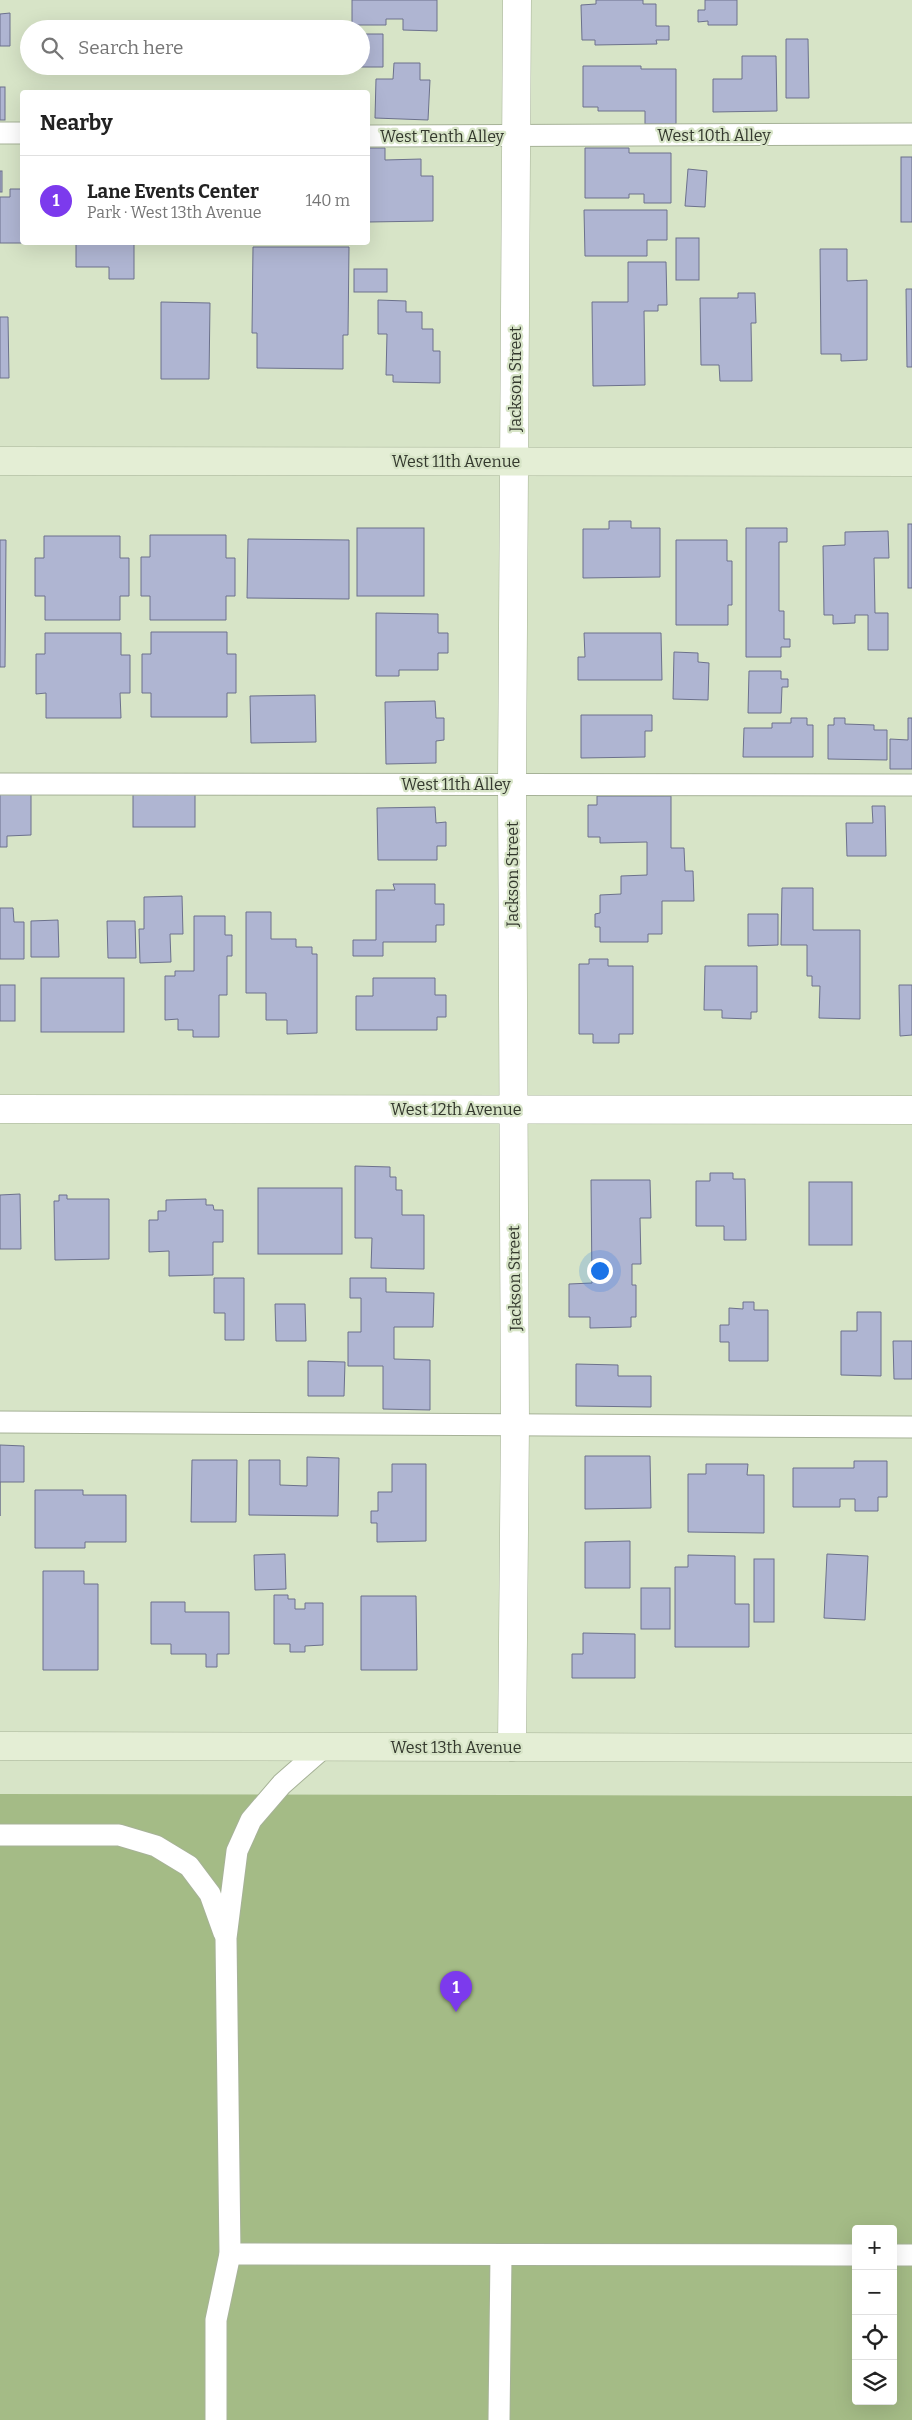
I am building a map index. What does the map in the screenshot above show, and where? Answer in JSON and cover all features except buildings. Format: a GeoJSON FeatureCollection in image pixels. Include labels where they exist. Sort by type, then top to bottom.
{"type":"FeatureCollection","features":[{"type":"Feature","properties":{"kind":"main road","name":"West 11th Avenue"},"geometry":{"type":"LineString","coordinates":[[0,461],[912,462]]}},
{"type":"Feature","properties":{"kind":"main road","name":"West 13th Avenue"},"geometry":{"type":"LineString","coordinates":[[0,1746],[912,1748]]}},
{"type":"Feature","properties":{"kind":"street","name":"Jackson Street"},"geometry":{"type":"LineString","coordinates":[[512,1747],[516,1424],[512,1110],[512,784],[517,0]]}},
{"type":"Feature","properties":{"kind":"street","name":"West 12th Avenue"},"geometry":{"type":"LineString","coordinates":[[0,1109],[912,1110]]}},
{"type":"Feature","properties":{"kind":"lane"},"geometry":{"type":"LineString","coordinates":[[0,133],[20,134]]}},
{"type":"Feature","properties":{"kind":"lane","name":"West 10th Alley"},"geometry":{"type":"LineString","coordinates":[[516,137],[912,134]]}},
{"type":"Feature","properties":{"kind":"lane","name":"West Tenth Alley"},"geometry":{"type":"LineString","coordinates":[[370,136],[516,137]]}},
{"type":"Feature","properties":{"kind":"lane","name":"West 11th Alley"},"geometry":{"type":"LineString","coordinates":[[0,784],[912,785]]}},
{"type":"Feature","properties":{"kind":"lane"},"geometry":{"type":"LineString","coordinates":[[0,1422],[912,1427]]}},
{"type":"Feature","properties":{"kind":"lane"},"geometry":{"type":"LineString","coordinates":[[216,2420],[216,2320],[230,2254],[226,1938],[237,1851],[251,1820],[282,1784],[323,1748]]}},
{"type":"Feature","properties":{"kind":"lane"},"geometry":{"type":"LineString","coordinates":[[0,1835],[119,1835],[156,1846],[189,1866],[210,1894],[226,1938]]}},
{"type":"Feature","properties":{"kind":"lane"},"geometry":{"type":"LineString","coordinates":[[230,2254],[852,2255]]}},
{"type":"Feature","properties":{"kind":"lane"},"geometry":{"type":"LineString","coordinates":[[499,2420],[502,2255]]}},
{"type":"Feature","properties":{"kind":"lane"},"geometry":{"type":"LineString","coordinates":[[897,2255],[912,2255]]}},
{"type":"Feature","properties":{"kind":"green space"},"geometry":{"type":"Polygon","coordinates":[[[0,1794],[912,1796],[912,2420],[0,2420],[0,1794]]]}},
{"type":"Feature","properties":{"kind":"place","name":"Lane Events Center"},"geometry":{"type":"Point","coordinates":[456,2012]}}]}
